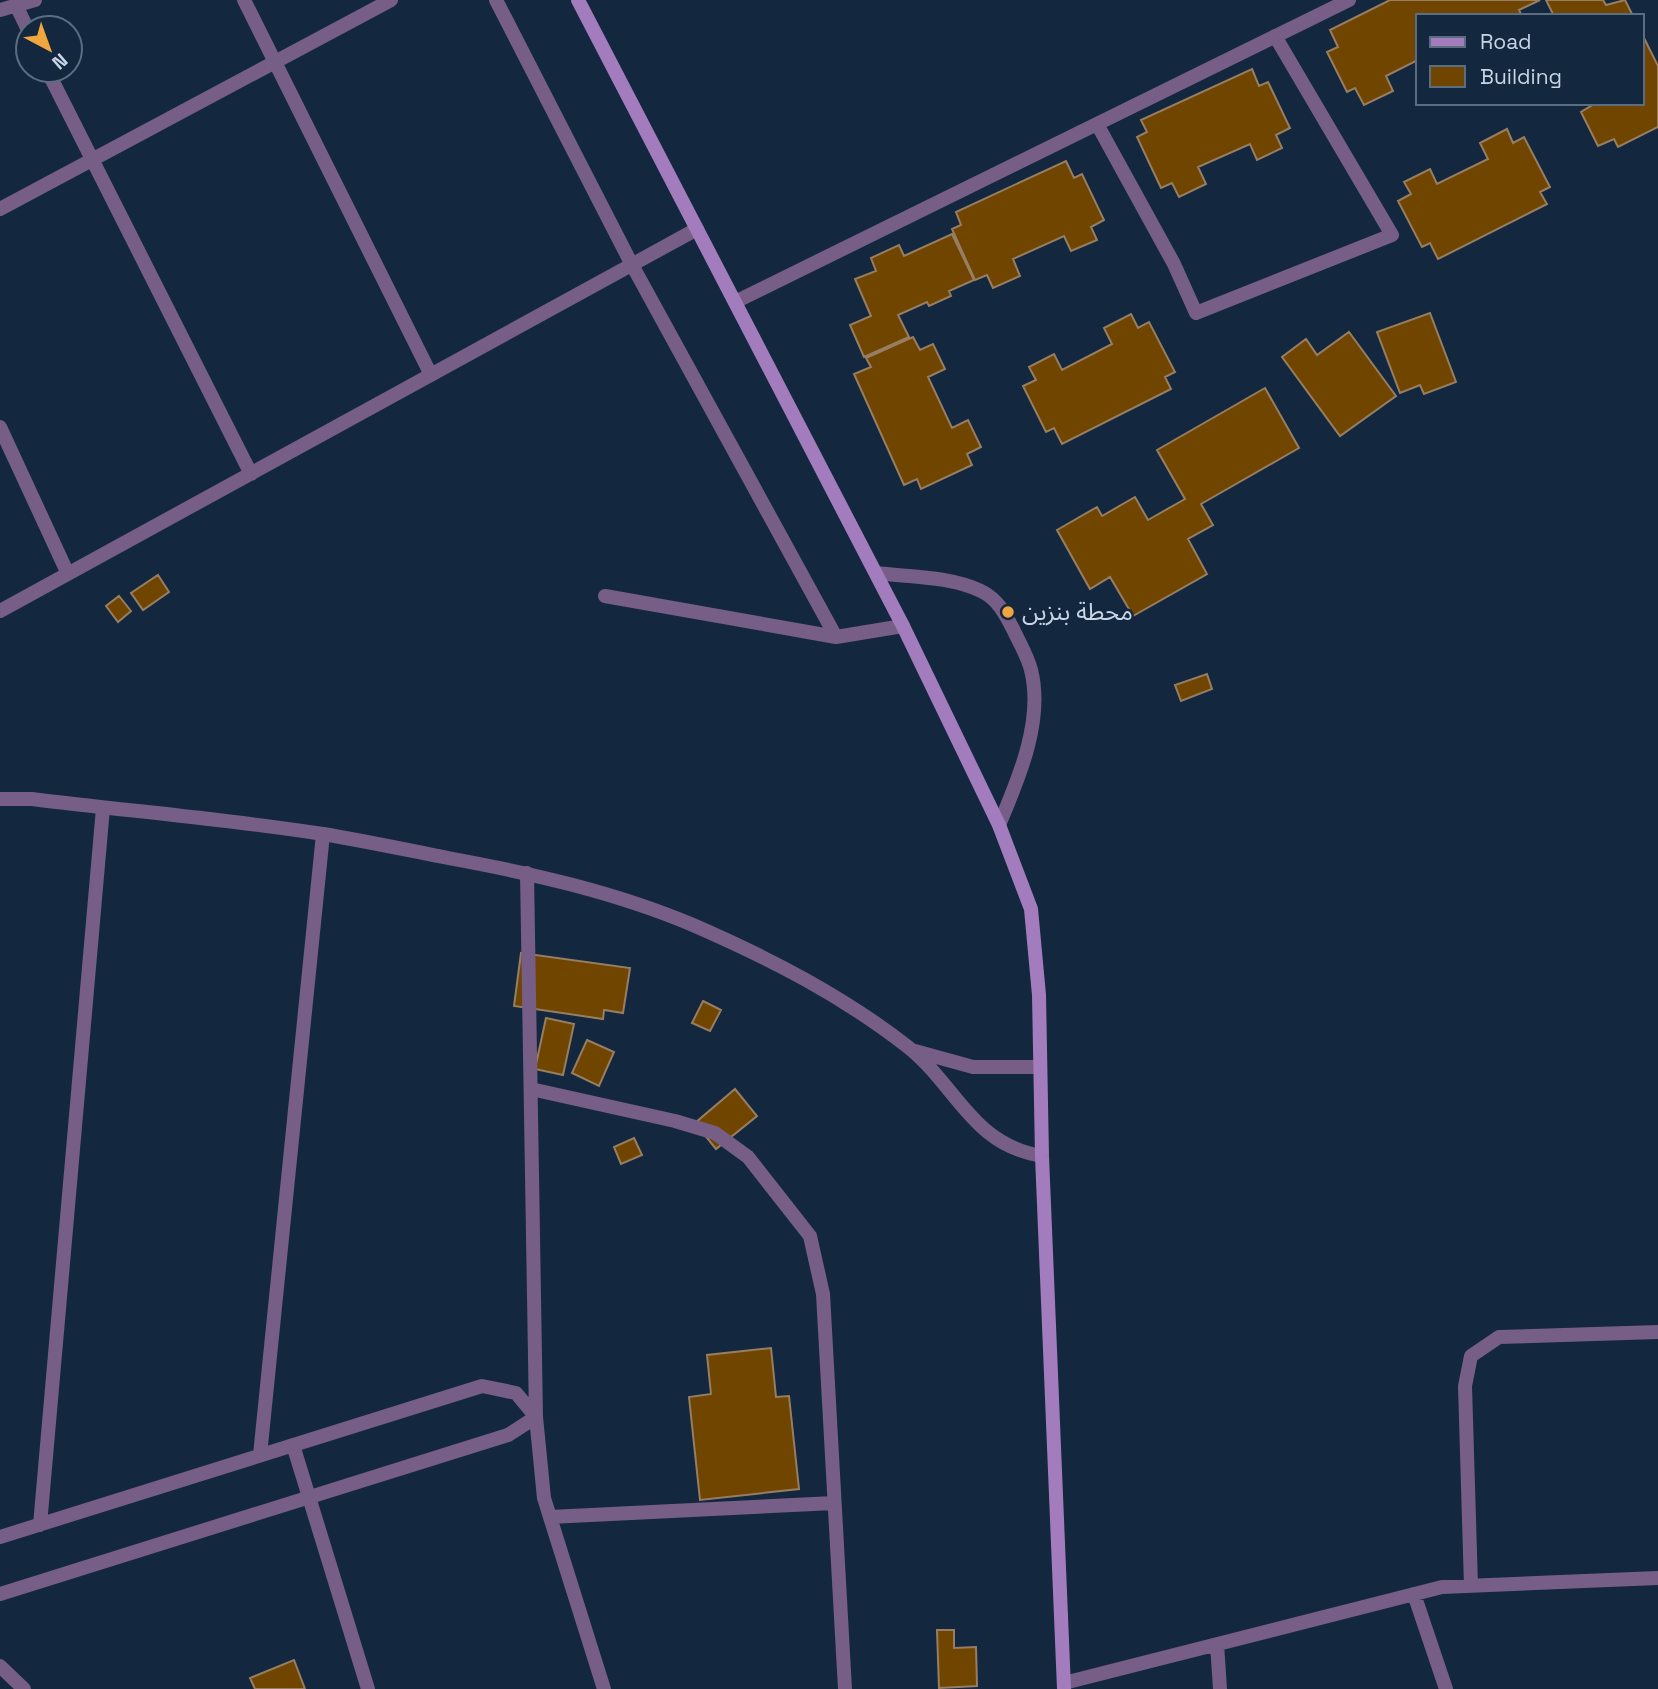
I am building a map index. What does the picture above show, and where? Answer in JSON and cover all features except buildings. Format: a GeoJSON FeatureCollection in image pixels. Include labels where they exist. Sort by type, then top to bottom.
{"type":"FeatureCollection","features":[{"type":"Feature","properties":{"kind":"main road"},"geometry":{"type":"LineString","coordinates":[[578,0],[903,626],[999,825],[1031,909],[1039,984],[1042,1156],[1064,1686]]}},
{"type":"Feature","properties":{"kind":"street"},"geometry":{"type":"LineString","coordinates":[[0,10],[35,0]]}},
{"type":"Feature","properties":{"kind":"street"},"geometry":{"type":"LineString","coordinates":[[244,0],[431,375]]}},
{"type":"Feature","properties":{"kind":"street"},"geometry":{"type":"LineString","coordinates":[[0,209],[391,0]]}},
{"type":"Feature","properties":{"kind":"street"},"geometry":{"type":"LineString","coordinates":[[496,0],[631,263],[836,637]]}},
{"type":"Feature","properties":{"kind":"street"},"geometry":{"type":"LineString","coordinates":[[735,302],[1349,0]]}},
{"type":"Feature","properties":{"kind":"street"},"geometry":{"type":"LineString","coordinates":[[16,5],[20,14]]}},
{"type":"Feature","properties":{"kind":"street"},"geometry":{"type":"LineString","coordinates":[[1097,124],[1174,264],[1196,313],[1392,235],[1275,36]]}},
{"type":"Feature","properties":{"kind":"street"},"geometry":{"type":"LineString","coordinates":[[54,84],[90,161],[251,474]]}},
{"type":"Feature","properties":{"kind":"street"},"geometry":{"type":"LineString","coordinates":[[0,611],[697,229]]}},
{"type":"Feature","properties":{"kind":"street"},"geometry":{"type":"LineString","coordinates":[[0,427],[5,453],[68,574]]}},
{"type":"Feature","properties":{"kind":"street"},"geometry":{"type":"LineString","coordinates":[[876,573],[966,586],[981,591],[997,602],[1006,615],[1031,670],[1034,705],[1019,777],[999,825]]}},
{"type":"Feature","properties":{"kind":"street"},"geometry":{"type":"LineString","coordinates":[[605,596],[836,637],[903,626]]}},
{"type":"Feature","properties":{"kind":"street"},"geometry":{"type":"LineString","coordinates":[[0,799],[103,808],[323,834],[527,873],[622,900],[713,934],[840,998],[911,1049],[975,1122],[992,1136],[1006,1146],[1042,1156]]}},
{"type":"Feature","properties":{"kind":"street"},"geometry":{"type":"LineString","coordinates":[[40,1525],[103,808]]}},
{"type":"Feature","properties":{"kind":"street"},"geometry":{"type":"LineString","coordinates":[[260,1455],[323,834]]}},
{"type":"Feature","properties":{"kind":"street"},"geometry":{"type":"LineString","coordinates":[[527,873],[536,1417],[544,1498],[604,1689]]}},
{"type":"Feature","properties":{"kind":"street"},"geometry":{"type":"LineString","coordinates":[[911,1049],[941,1061],[973,1067],[1039,1067]]}},
{"type":"Feature","properties":{"kind":"street"},"geometry":{"type":"LineString","coordinates":[[531,1089],[675,1121],[715,1133],[748,1157],[778,1191],[810,1236],[823,1294],[845,1689]]}},
{"type":"Feature","properties":{"kind":"street"},"geometry":{"type":"LineString","coordinates":[[1471,1586],[1465,1386],[1471,1356],[1499,1337],[1658,1332]]}},
{"type":"Feature","properties":{"kind":"street"},"geometry":{"type":"LineString","coordinates":[[0,1537],[482,1386],[516,1393],[536,1417]]}},
{"type":"Feature","properties":{"kind":"street"},"geometry":{"type":"LineString","coordinates":[[0,1594],[508,1435],[536,1417]]}},
{"type":"Feature","properties":{"kind":"street"},"geometry":{"type":"LineString","coordinates":[[293,1445],[368,1689]]}},
{"type":"Feature","properties":{"kind":"street"},"geometry":{"type":"LineString","coordinates":[[550,1517],[834,1503]]}},
{"type":"Feature","properties":{"kind":"street"},"geometry":{"type":"LineString","coordinates":[[1064,1686],[1442,1587],[1658,1578]]}},
{"type":"Feature","properties":{"kind":"street"},"geometry":{"type":"LineString","coordinates":[[1414,1594],[1446,1689]]}},
{"type":"Feature","properties":{"kind":"street"},"geometry":{"type":"LineString","coordinates":[[1217,1644],[1220,1689]]}},
{"type":"Feature","properties":{"kind":"street"},"geometry":{"type":"LineString","coordinates":[[0,1666],[24,1689]]}},
{"type":"Feature","properties":{"kind":"place","name":"محطة بنزين"},"geometry":{"type":"Point","coordinates":[1008,612]}}]}
